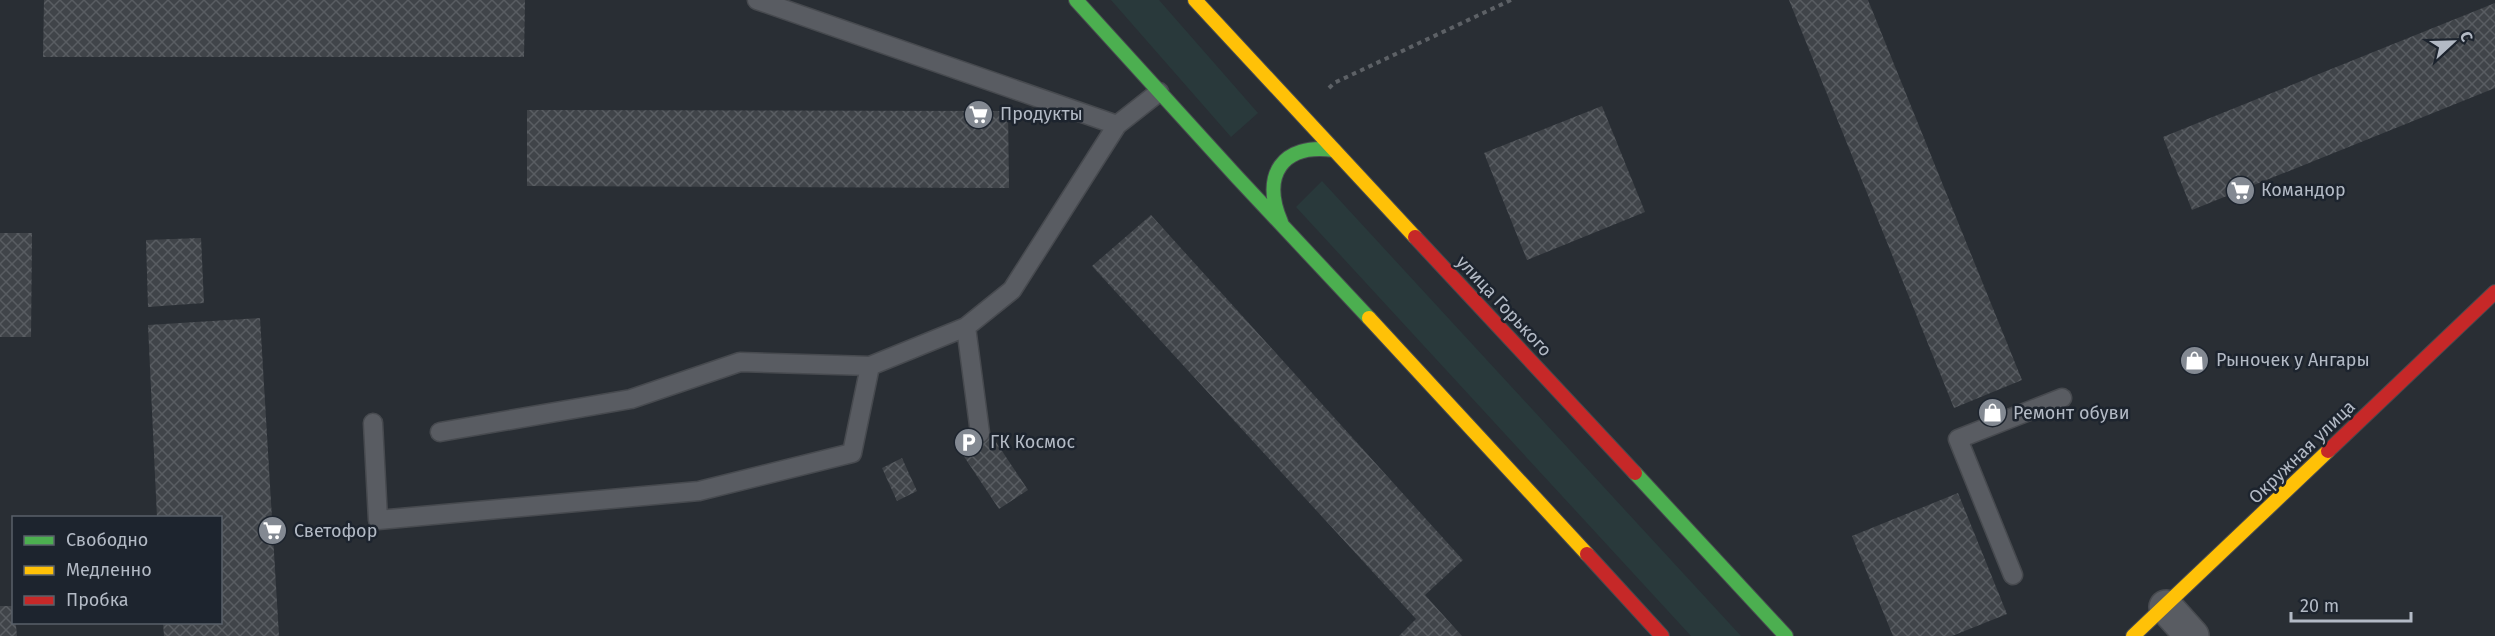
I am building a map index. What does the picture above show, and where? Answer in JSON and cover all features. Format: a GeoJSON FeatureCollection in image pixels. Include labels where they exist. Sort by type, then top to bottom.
{"type":"FeatureCollection","features":[{"type":"Feature","properties":{"kind":"main road"},"geometry":{"type":"LineString","coordinates":[[1076,0],[1662,636]]}},
{"type":"Feature","properties":{"kind":"main road","name":"улица Горького"},"geometry":{"type":"LineString","coordinates":[[1195,0],[1786,636]]}},
{"type":"Feature","properties":{"kind":"main road"},"geometry":{"type":"LineString","coordinates":[[1282,223],[1274,205],[1271,190],[1278,166],[1292,154],[1306,147],[1334,150]]}},
{"type":"Feature","properties":{"kind":"main road","name":"Окружная улица"},"geometry":{"type":"LineString","coordinates":[[2133,636],[2495,292]]}},
{"type":"Feature","properties":{"kind":"street"},"geometry":{"type":"LineString","coordinates":[[2166,607],[2192,636]]}},
{"type":"Feature","properties":{"kind":"lane"},"geometry":{"type":"LineString","coordinates":[[757,0],[1117,125]]}},
{"type":"Feature","properties":{"kind":"lane"},"geometry":{"type":"LineString","coordinates":[[440,432],[631,399],[740,362],[870,366],[966,327],[1012,290],[1117,125],[1159,92]]}},
{"type":"Feature","properties":{"kind":"lane"},"geometry":{"type":"LineString","coordinates":[[966,327],[980,433]]}},
{"type":"Feature","properties":{"kind":"lane"},"geometry":{"type":"LineString","coordinates":[[374,423],[378,520],[699,491],[852,453],[870,366]]}},
{"type":"Feature","properties":{"kind":"lane"},"geometry":{"type":"LineString","coordinates":[[2013,574],[1958,440],[2062,398]]}},
{"type":"Feature","properties":{"kind":"path"},"geometry":{"type":"LineString","coordinates":[[1327,90],[1334,83],[1511,0]]}},
{"type":"Feature","properties":{"kind":"shaded area"},"geometry":{"type":"Polygon","coordinates":[[[1111,0],[1159,0],[1258,113],[1231,137],[1111,0]]]}},
{"type":"Feature","properties":{"kind":"shaded area"},"geometry":{"type":"Polygon","coordinates":[[[1322,181],[1741,636],[1691,636],[1296,207],[1322,181]]]}},
{"type":"Feature","properties":{"kind":"building"},"geometry":{"type":"Polygon","coordinates":[[[44,0],[525,0],[524,57],[43,57],[44,0]]]}},
{"type":"Feature","properties":{"kind":"building"},"geometry":{"type":"Polygon","coordinates":[[[1789,0],[1868,0],[2022,380],[1954,408],[1789,0]]]}},
{"type":"Feature","properties":{"kind":"building"},"geometry":{"type":"Polygon","coordinates":[[[2495,3],[2495,88],[2192,210],[2163,137],[2495,3]]]}},
{"type":"Feature","properties":{"kind":"building"},"geometry":{"type":"Polygon","coordinates":[[[1602,106],[1645,212],[1527,260],[1484,153],[1602,106]]]}},
{"type":"Feature","properties":{"kind":"building"},"geometry":{"type":"Polygon","coordinates":[[[527,110],[1008,111],[1009,188],[527,186],[527,110]]]}},
{"type":"Feature","properties":{"kind":"building"},"geometry":{"type":"Polygon","coordinates":[[[1151,215],[1463,560],[1425,595],[1462,636],[1399,636],[1416,619],[1092,266],[1151,215]]]}},
{"type":"Feature","properties":{"kind":"building"},"geometry":{"type":"Polygon","coordinates":[[[0,233],[32,233],[31,337],[0,337],[0,233]]]}},
{"type":"Feature","properties":{"kind":"building"},"geometry":{"type":"Polygon","coordinates":[[[201,238],[204,303],[148,307],[146,240],[201,238]]]}},
{"type":"Feature","properties":{"kind":"building"},"geometry":{"type":"Polygon","coordinates":[[[260,318],[279,636],[164,636],[163,624],[222,624],[222,516],[157,516],[148,325],[260,318]]]}},
{"type":"Feature","properties":{"kind":"building"},"geometry":{"type":"Polygon","coordinates":[[[990,433],[1028,490],[999,509],[961,452],[990,433]]]}},
{"type":"Feature","properties":{"kind":"building"},"geometry":{"type":"Polygon","coordinates":[[[902,458],[917,491],[897,501],[882,468],[902,458]]]}},
{"type":"Feature","properties":{"kind":"building"},"geometry":{"type":"Polygon","coordinates":[[[1958,493],[2007,614],[1952,636],[1893,636],[1852,536],[1958,493]]]}},
{"type":"Feature","properties":{"kind":"building"},"geometry":{"type":"Polygon","coordinates":[[[0,606],[12,606],[12,624],[16,624],[17,636],[0,636],[0,606]]]}},
{"type":"Feature","properties":{"kind":"traffic: fast"},"geometry":{"type":"LineString","coordinates":[[1076,0],[1369,318]]}},
{"type":"Feature","properties":{"kind":"traffic: fast"},"geometry":{"type":"LineString","coordinates":[[1281,222],[1275,205],[1274,190],[1275,177],[1280,166],[1289,157],[1301,152],[1316,149],[1334,150]]}},
{"type":"Feature","properties":{"kind":"traffic: fast"},"geometry":{"type":"LineString","coordinates":[[1635,473],[1786,636]]}},
{"type":"Feature","properties":{"kind":"traffic: slow"},"geometry":{"type":"LineString","coordinates":[[1195,0],[1415,237]]}},
{"type":"Feature","properties":{"kind":"traffic: slow"},"geometry":{"type":"LineString","coordinates":[[1369,318],[1587,554]]}},
{"type":"Feature","properties":{"kind":"traffic: slow"},"geometry":{"type":"LineString","coordinates":[[2133,636],[2328,451]]}},
{"type":"Feature","properties":{"kind":"traffic: jam"},"geometry":{"type":"LineString","coordinates":[[1415,237],[1635,473]]}},
{"type":"Feature","properties":{"kind":"traffic: jam"},"geometry":{"type":"LineString","coordinates":[[2328,451],[2495,292]]}},
{"type":"Feature","properties":{"kind":"traffic: jam"},"geometry":{"type":"LineString","coordinates":[[1587,554],[1662,636]]}},
{"type":"Feature","properties":{"kind":"place","name":"Продукты"},"geometry":{"type":"Point","coordinates":[979,114]}},
{"type":"Feature","properties":{"kind":"place","name":"Командор"},"geometry":{"type":"Point","coordinates":[2240,190]}},
{"type":"Feature","properties":{"kind":"place","name":"Рыночек у Ангары"},"geometry":{"type":"Point","coordinates":[2195,360]}},
{"type":"Feature","properties":{"kind":"place","name":"Ремонт обуви"},"geometry":{"type":"Point","coordinates":[1992,413]}},
{"type":"Feature","properties":{"kind":"place","name":"ГК Космос"},"geometry":{"type":"Point","coordinates":[969,442]}},
{"type":"Feature","properties":{"kind":"place","name":"Светофор"},"geometry":{"type":"Point","coordinates":[273,531]}}]}
